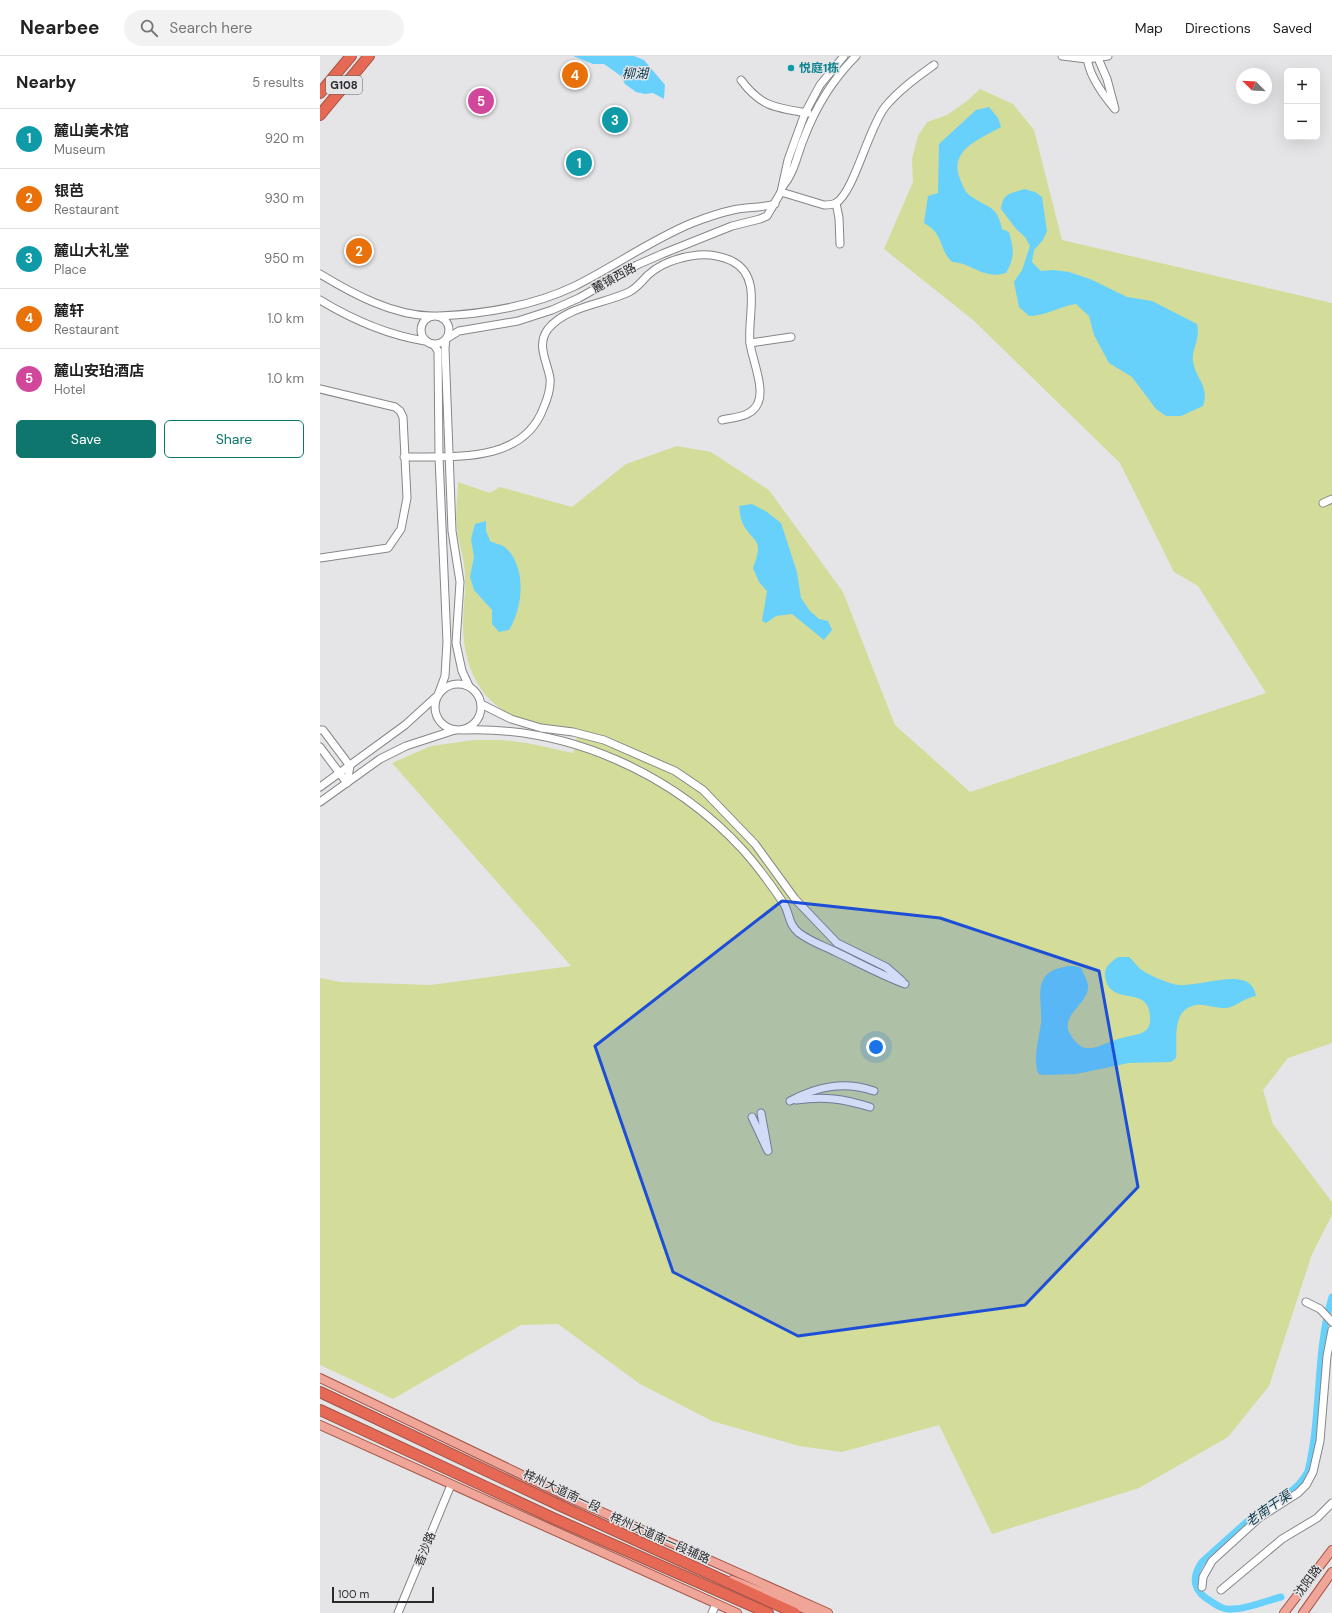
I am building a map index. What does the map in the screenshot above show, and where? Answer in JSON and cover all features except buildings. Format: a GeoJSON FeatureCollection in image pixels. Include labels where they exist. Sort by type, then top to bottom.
{"type":"FeatureCollection","features":[{"type":"Feature","properties":{"kind":"highway","name":"G108"},"geometry":{"type":"LineString","coordinates":[[320,93],[351,56]]}},
{"type":"Feature","properties":{"kind":"highway","name":"G108"},"geometry":{"type":"LineString","coordinates":[[320,115],[369,56]]}},
{"type":"Feature","properties":{"kind":"highway","name":"梓州大道南一段"},"geometry":{"type":"LineString","coordinates":[[320,1392],[561,1506],[795,1613]]}},
{"type":"Feature","properties":{"kind":"highway"},"geometry":{"type":"LineString","coordinates":[[320,1410],[621,1549],[768,1613]]}},
{"type":"Feature","properties":{"kind":"main road","name":"梓州大道南一段辅路"},"geometry":{"type":"LineString","coordinates":[[320,1378],[566,1496],[828,1613]]}},
{"type":"Feature","properties":{"kind":"main road"},"geometry":{"type":"LineString","coordinates":[[320,1419],[364,1445]]}},
{"type":"Feature","properties":{"kind":"main road"},"geometry":{"type":"LineString","coordinates":[[320,1425],[737,1613]]}},
{"type":"Feature","properties":{"kind":"main road"},"geometry":{"type":"LineString","coordinates":[[585,1544],[621,1549]]}},
{"type":"Feature","properties":{"kind":"main road","name":"沈阳路"},"geometry":{"type":"LineString","coordinates":[[1284,1613],[1332,1550]]}},
{"type":"Feature","properties":{"kind":"main road"},"geometry":{"type":"LineString","coordinates":[[692,1565],[772,1594],[815,1613]]}},
{"type":"Feature","properties":{"kind":"main road","name":"沈阳路"},"geometry":{"type":"LineString","coordinates":[[1302,1613],[1332,1572]]}},
{"type":"Feature","properties":{"kind":"street"},"geometry":{"type":"LineString","coordinates":[[782,189],[788,160],[805,113],[820,85],[844,56]]}},
{"type":"Feature","properties":{"kind":"street"},"geometry":{"type":"LineString","coordinates":[[782,189],[793,170],[802,142],[814,114],[836,78],[856,56]]}},
{"type":"Feature","properties":{"kind":"street"},"geometry":{"type":"LineString","coordinates":[[1062,56],[1108,56]]}},
{"type":"Feature","properties":{"kind":"street"},"geometry":{"type":"LineString","coordinates":[[1087,57],[1096,82],[1105,98],[1115,109],[1107,79],[1098,57]]}},
{"type":"Feature","properties":{"kind":"street"},"geometry":{"type":"LineString","coordinates":[[782,189],[824,205],[836,203],[848,188],[875,122],[885,107],[909,82],[934,65]]}},
{"type":"Feature","properties":{"kind":"street"},"geometry":{"type":"LineString","coordinates":[[741,80],[749,91],[767,105],[778,109],[814,114]]}},
{"type":"Feature","properties":{"kind":"street","name":"麓镇西路"},"geometry":{"type":"LineString","coordinates":[[446,339],[459,331],[518,321],[552,310],[662,254],[732,226],[767,216],[782,189]]}},
{"type":"Feature","properties":{"kind":"street"},"geometry":{"type":"LineString","coordinates":[[836,203],[839,218],[840,244]]}},
{"type":"Feature","properties":{"kind":"street"},"geometry":{"type":"LineString","coordinates":[[320,274],[380,305],[412,314],[439,316],[512,308],[548,297],[574,286],[666,235],[693,223],[733,210],[775,204]]}},
{"type":"Feature","properties":{"kind":"street"},"geometry":{"type":"LineString","coordinates":[[404,457],[468,457],[489,452],[516,442],[530,431],[541,414],[547,399],[550,380],[542,348],[543,338],[554,323],[587,305],[628,293],[636,288],[658,268],[671,262],[697,255],[715,255],[740,265],[748,275],[752,291],[750,343],[760,392],[758,403],[746,415],[722,420]]}},
{"type":"Feature","properties":{"kind":"street"},"geometry":{"type":"LineString","coordinates":[[320,300],[344,314],[375,328],[409,338],[439,344],[446,339]]}},
{"type":"Feature","properties":{"kind":"street"},"geometry":{"type":"LineString","coordinates":[[431,316],[424,320],[420,327],[421,334],[427,342],[434,345],[438,351],[439,457],[447,642],[445,676],[435,704],[435,713],[439,721],[446,727],[455,730]]}},
{"type":"Feature","properties":{"kind":"street"},"geometry":{"type":"LineString","coordinates":[[439,316],[448,325],[448,334],[446,339],[452,531],[460,582],[456,643],[462,671],[469,686],[479,697],[481,704],[481,713],[477,720],[471,726],[463,730]]}},
{"type":"Feature","properties":{"kind":"street"},"geometry":{"type":"LineString","coordinates":[[750,343],[791,337]]}},
{"type":"Feature","properties":{"kind":"street"},"geometry":{"type":"LineString","coordinates":[[320,389],[395,407],[400,411],[403,417],[406,506],[401,528],[388,548],[320,558]]}},
{"type":"Feature","properties":{"kind":"street"},"geometry":{"type":"LineString","coordinates":[[1323,503],[1332,500]]}},
{"type":"Feature","properties":{"kind":"street"},"geometry":{"type":"LineString","coordinates":[[442,531],[452,531]]}},
{"type":"Feature","properties":{"kind":"street"},"geometry":{"type":"LineString","coordinates":[[447,642],[456,643]]}},
{"type":"Feature","properties":{"kind":"street"},"geometry":{"type":"LineString","coordinates":[[320,787],[340,774],[405,725],[444,688],[452,684],[461,683],[469,686]]}},
{"type":"Feature","properties":{"kind":"street"},"geometry":{"type":"LineString","coordinates":[[320,802],[380,759],[406,746],[455,730],[506,730],[540,731],[573,732],[604,740],[675,771],[703,790],[755,844],[795,899],[819,925],[838,942],[886,967],[905,984],[820,946],[798,932],[789,920],[785,906],[744,851],[689,800],[639,771],[598,752],[540,731],[481,704]]}},
{"type":"Feature","properties":{"kind":"street"},"geometry":{"type":"LineString","coordinates":[[320,730],[323,730],[350,766],[347,783]]}},
{"type":"Feature","properties":{"kind":"street"},"geometry":{"type":"LineString","coordinates":[[320,747],[347,783]]}},
{"type":"Feature","properties":{"kind":"street"},"geometry":{"type":"LineString","coordinates":[[870,1107],[844,1099],[825,1097],[790,1101],[807,1092],[826,1086],[860,1086],[874,1092]]}},
{"type":"Feature","properties":{"kind":"street"},"geometry":{"type":"LineString","coordinates":[[752,1117],[768,1151],[761,1114]]}},
{"type":"Feature","properties":{"kind":"street"},"geometry":{"type":"LineString","coordinates":[[1306,1302],[1320,1309],[1331,1320]]}},
{"type":"Feature","properties":{"kind":"street"},"geometry":{"type":"LineString","coordinates":[[1202,1588],[1203,1577],[1212,1561],[1259,1518],[1298,1493],[1306,1485],[1313,1472],[1320,1441],[1327,1356],[1332,1330]]}},
{"type":"Feature","properties":{"kind":"street","name":"香沙路"},"geometry":{"type":"LineString","coordinates":[[398,1613],[451,1485]]}},
{"type":"Feature","properties":{"kind":"street"},"geometry":{"type":"LineString","coordinates":[[1221,1590],[1282,1539],[1317,1518],[1332,1504]]}},
{"type":"Feature","properties":{"kind":"street"},"geometry":{"type":"LineString","coordinates":[[712,1613],[716,1604]]}},
{"type":"Feature","properties":{"kind":"highlighted area"},"geometry":{"type":"Polygon","coordinates":[[[782,901],[940,918],[1099,971],[1138,1187],[1025,1305],[798,1336],[673,1272],[595,1046],[782,901]]]}},
{"type":"Feature","properties":{"kind":"green space"},"geometry":{"type":"Polygon","coordinates":[[[980,89],[1013,104],[1034,130],[1062,240],[1332,303],[1332,1043],[1288,1058],[1263,1090],[1273,1124],[1332,1202],[1332,1215],[1312,1254],[1269,1386],[1228,1437],[1139,1488],[992,1534],[939,1425],[842,1452],[799,1446],[712,1421],[640,1384],[558,1324],[521,1325],[393,1399],[320,1365],[320,978],[340,982],[431,985],[571,966],[392,763],[431,746],[474,740],[502,740],[527,743],[573,753],[579,729],[539,724],[517,718],[502,710],[490,700],[480,688],[473,674],[464,643],[463,626],[465,575],[456,521],[458,482],[490,493],[500,487],[572,507],[626,464],[677,446],[711,452],[769,490],[843,592],[895,725],[970,792],[1266,693],[1198,586],[1174,572],[1120,463],[973,320],[884,249],[913,182],[912,159],[918,136],[927,122],[947,115],[967,101],[980,89]]]}},
{"type":"Feature","properties":{"kind":"water","name":"柳湖"},"geometry":{"type":"Polygon","coordinates":[[[573,56],[634,56],[644,60],[665,85],[664,99],[653,93],[645,94],[636,92],[625,84],[621,76],[604,64],[593,64],[573,56]]]}},
{"type":"Feature","properties":{"kind":"water"},"geometry":{"type":"Polygon","coordinates":[[[989,107],[998,118],[1001,127],[968,147],[958,160],[957,169],[964,189],[978,201],[992,208],[998,216],[1002,229],[1009,232],[1013,249],[1011,262],[1006,273],[998,275],[984,273],[966,265],[952,262],[935,232],[924,223],[928,196],[938,193],[939,144],[976,110],[989,107]]]}},
{"type":"Feature","properties":{"kind":"water"},"geometry":{"type":"Polygon","coordinates":[[[1024,189],[1035,192],[1042,197],[1047,231],[1043,240],[1034,250],[1032,262],[1041,271],[1053,270],[1069,272],[1090,279],[1127,297],[1152,301],[1197,324],[1198,335],[1193,353],[1193,361],[1205,393],[1203,406],[1181,416],[1166,416],[1156,409],[1132,377],[1109,363],[1094,335],[1089,316],[1076,304],[1035,316],[1029,316],[1019,307],[1014,282],[1022,270],[1030,246],[1025,237],[1016,229],[1001,209],[1002,203],[1008,194],[1024,189]]]}},
{"type":"Feature","properties":{"kind":"water"},"geometry":{"type":"Polygon","coordinates":[[[752,504],[767,512],[781,523],[797,572],[801,598],[810,611],[819,619],[828,621],[832,630],[824,640],[792,614],[776,616],[766,623],[762,621],[767,591],[759,582],[753,568],[758,551],[758,545],[742,522],[739,506],[752,504]]]}},
{"type":"Feature","properties":{"kind":"water"},"geometry":{"type":"Polygon","coordinates":[[[486,521],[486,531],[490,541],[503,546],[513,556],[520,577],[520,600],[514,621],[509,630],[499,632],[492,624],[492,610],[474,590],[470,577],[474,557],[471,539],[475,524],[486,521]]]}},
{"type":"Feature","properties":{"kind":"water"},"geometry":{"type":"Polygon","coordinates":[[[1118,957],[1129,957],[1145,972],[1173,984],[1195,984],[1233,979],[1244,981],[1252,986],[1256,996],[1248,998],[1234,1006],[1227,1008],[1196,1005],[1188,1008],[1182,1013],[1179,1019],[1176,1035],[1176,1058],[1171,1062],[1129,1063],[1076,1074],[1042,1075],[1038,1073],[1036,1055],[1041,1023],[1040,991],[1045,977],[1051,972],[1060,968],[1073,966],[1081,968],[1087,981],[1087,991],[1084,998],[1068,1021],[1070,1034],[1081,1046],[1087,1048],[1098,1047],[1118,1039],[1142,1033],[1149,1026],[1149,1010],[1146,1003],[1141,999],[1119,994],[1113,991],[1108,985],[1105,976],[1107,967],[1118,957]]]}},
{"type":"Feature","properties":{"kind":"waterway","name":"老南干渠"},"geometry":{"type":"LineString","coordinates":[[1281,1597],[1244,1608],[1224,1608],[1201,1594],[1196,1585],[1195,1579],[1198,1568],[1202,1562],[1255,1515],[1297,1486],[1308,1471],[1315,1428],[1323,1340],[1332,1297]]}},
{"type":"Feature","properties":{"kind":"place","name":"悦庭1栋"},"geometry":{"type":"Point","coordinates":[791,68]}},
{"type":"Feature","properties":{"kind":"place","name":"麓轩"},"geometry":{"type":"Point","coordinates":[575,75]}},
{"type":"Feature","properties":{"kind":"place","name":"麓山安珀酒店"},"geometry":{"type":"Point","coordinates":[481,101]}},
{"type":"Feature","properties":{"kind":"place","name":"麓山大礼堂"},"geometry":{"type":"Point","coordinates":[615,120]}},
{"type":"Feature","properties":{"kind":"place","name":"麓山美术馆"},"geometry":{"type":"Point","coordinates":[579,163]}},
{"type":"Feature","properties":{"kind":"place","name":"银芭"},"geometry":{"type":"Point","coordinates":[359,251]}}]}
